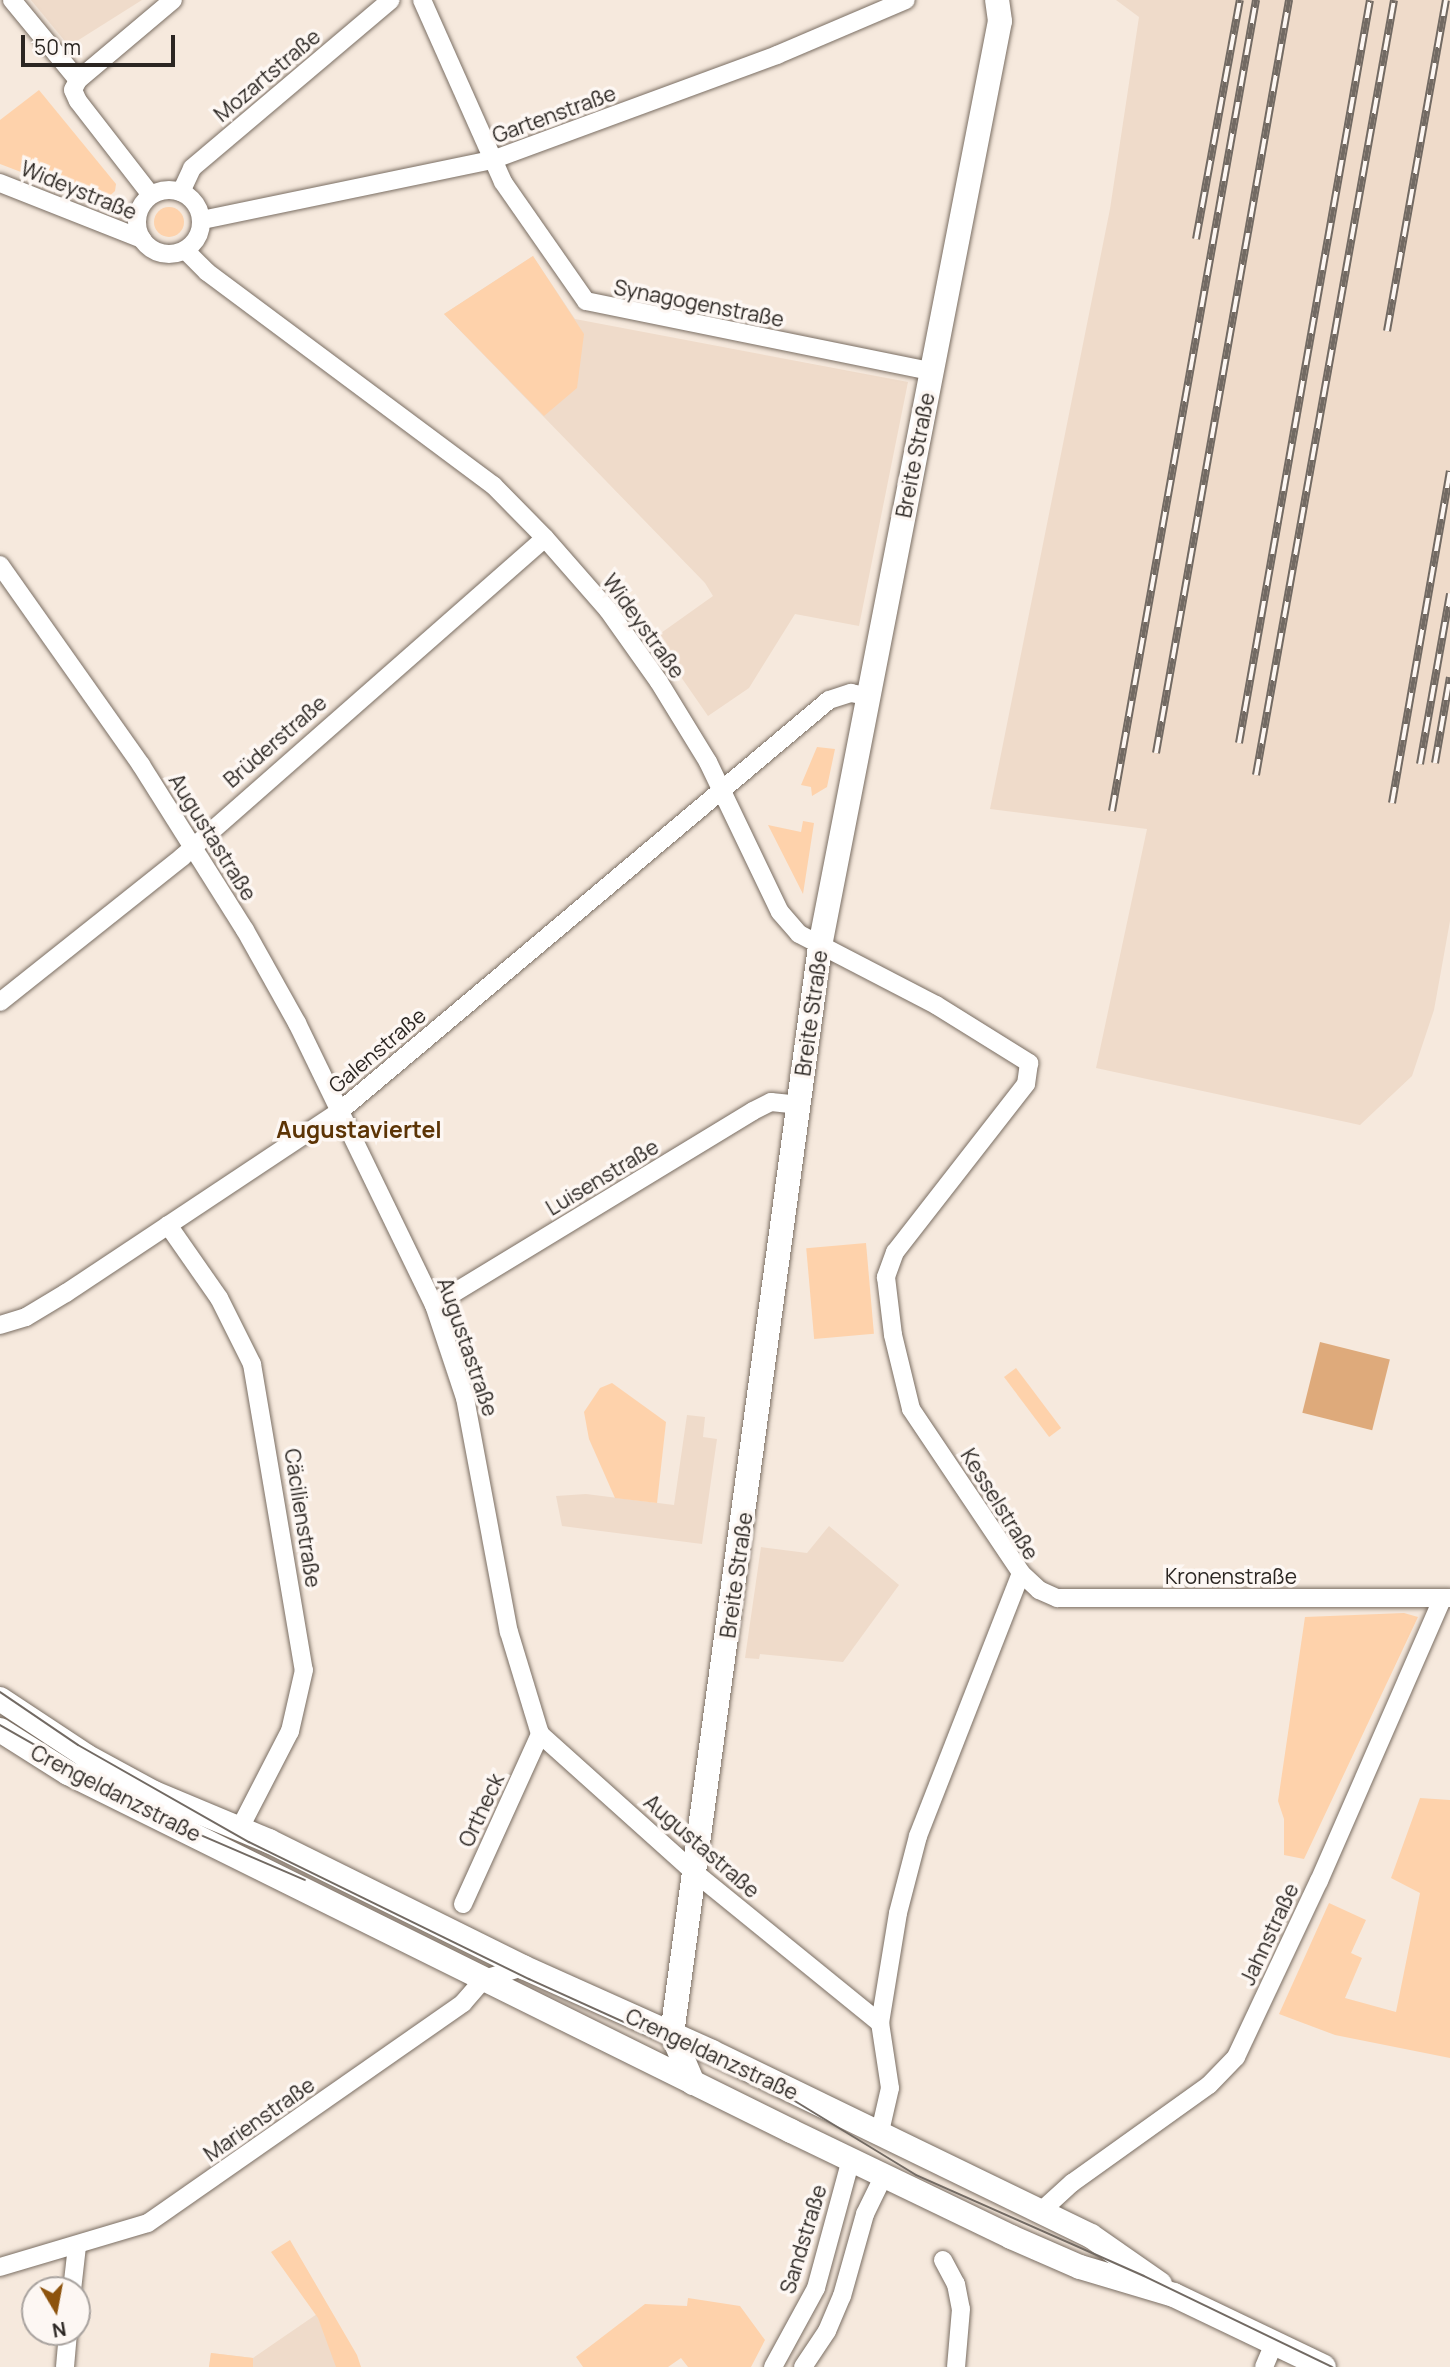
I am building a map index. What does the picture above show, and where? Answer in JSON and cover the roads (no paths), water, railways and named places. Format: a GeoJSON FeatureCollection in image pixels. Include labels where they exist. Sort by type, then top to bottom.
{"type":"FeatureCollection","features":[{"type":"Feature","properties":{"kind":"main road","name":"Breite Straße"},"geometry":{"type":"LineString","coordinates":[[672,2034],[820,946],[1000,21],[997,0]]}},
{"type":"Feature","properties":{"kind":"main road","name":"Crengeldanzstraße"},"geometry":{"type":"LineString","coordinates":[[0,1699],[120,1775],[240,1828],[523,1967],[672,2034],[1039,2213],[1091,2235],[1174,2295]]}},
{"type":"Feature","properties":{"kind":"main road","name":"Crengeldanzstraße"},"geometry":{"type":"LineString","coordinates":[[0,1730],[68,1773],[693,2083],[1011,2237],[1080,2267],[1174,2295],[1324,2367]]}},
{"type":"Feature","properties":{"kind":"main road"},"geometry":{"type":"LineString","coordinates":[[234,1853],[240,1828]]}},
{"type":"Feature","properties":{"kind":"main road"},"geometry":{"type":"LineString","coordinates":[[672,2034],[693,2083]]}},
{"type":"Feature","properties":{"kind":"main road"},"geometry":{"type":"LineString","coordinates":[[851,2159],[879,2136]]}},
{"type":"Feature","properties":{"kind":"main road"},"geometry":{"type":"LineString","coordinates":[[879,2136],[884,2175]]}},
{"type":"Feature","properties":{"kind":"main road"},"geometry":{"type":"LineString","coordinates":[[1011,2237],[1039,2213]]}},
{"type":"Feature","properties":{"kind":"street"},"geometry":{"type":"LineString","coordinates":[[12,0],[78,80]]}},
{"type":"Feature","properties":{"kind":"street"},"geometry":{"type":"LineString","coordinates":[[151,195],[78,101],[73,90],[78,80],[173,0]]}},
{"type":"Feature","properties":{"kind":"street","name":"Mozartstraße"},"geometry":{"type":"LineString","coordinates":[[181,192],[192,168],[391,0]]}},
{"type":"Feature","properties":{"kind":"street","name":"Synagogenstraße"},"geometry":{"type":"LineString","coordinates":[[422,0],[492,160],[576,291],[598,307],[931,371]]}},
{"type":"Feature","properties":{"kind":"street","name":"Gartenstraße"},"geometry":{"type":"LineString","coordinates":[[202,220],[492,160],[778,55],[906,0]]}},
{"type":"Feature","properties":{"kind":"street","name":"Wideystraße"},"geometry":{"type":"LineString","coordinates":[[0,183],[142,239]]}},
{"type":"Feature","properties":{"kind":"street"},"geometry":{"type":"LineString","coordinates":[[165,190],[181,192],[197,206],[202,220],[199,235],[185,250],[157,252],[142,239],[137,220],[151,195],[165,190]]}},
{"type":"Feature","properties":{"kind":"street","name":"Wideystraße"},"geometry":{"type":"LineString","coordinates":[[185,250],[217,280],[493,485],[545,538],[608,610],[659,682],[708,762],[720,792],[780,912],[799,934],[1017,1052]]}},
{"type":"Feature","properties":{"kind":"street","name":"Brüderstraße"},"geometry":{"type":"LineString","coordinates":[[0,1002],[125,905],[545,538]]}},
{"type":"Feature","properties":{"kind":"street","name":"Augustastraße"},"geometry":{"type":"LineString","coordinates":[[0,565],[26,596],[192,846],[263,961],[340,1111],[434,1305],[465,1398],[509,1632],[540,1734],[694,1872],[880,2023]]}},
{"type":"Feature","properties":{"kind":"street","name":"Galenstraße"},"geometry":{"type":"LineString","coordinates":[[0,1325],[26,1317],[66,1293],[340,1111],[829,699],[851,693],[867,696]]}},
{"type":"Feature","properties":{"kind":"street","name":"Kesselstraße"},"geometry":{"type":"LineString","coordinates":[[880,2023],[898,1913],[918,1836],[1021,1573],[911,1409],[893,1335],[886,1277],[895,1252],[1031,1077],[1030,1063],[1017,1052]]}},
{"type":"Feature","properties":{"kind":"street","name":"Luisenstraße"},"geometry":{"type":"LineString","coordinates":[[434,1305],[753,1111],[771,1102],[798,1105]]}},
{"type":"Feature","properties":{"kind":"street","name":"Cäcilienstraße"},"geometry":{"type":"LineString","coordinates":[[168,1225],[219,1298],[252,1364],[304,1671],[290,1731],[240,1828]]}},
{"type":"Feature","properties":{"kind":"street","name":"Kronenstraße"},"geometry":{"type":"LineString","coordinates":[[1021,1573],[1040,1590],[1057,1598],[1446,1599]]}},
{"type":"Feature","properties":{"kind":"street","name":"Jahnstraße"},"geometry":{"type":"LineString","coordinates":[[1039,2213],[1072,2183],[1209,2085],[1236,2057],[1446,1599]]}},
{"type":"Feature","properties":{"kind":"street","name":"Ortheck"},"geometry":{"type":"LineString","coordinates":[[463,1904],[540,1734]]}},
{"type":"Feature","properties":{"kind":"street"},"geometry":{"type":"LineString","coordinates":[[484,1979],[523,1967]]}},
{"type":"Feature","properties":{"kind":"street","name":"Marienstraße"},"geometry":{"type":"LineString","coordinates":[[0,2267],[148,2223],[463,2003],[484,1979]]}},
{"type":"Feature","properties":{"kind":"street"},"geometry":{"type":"LineString","coordinates":[[879,2136],[890,2088],[880,2023]]}},
{"type":"Feature","properties":{"kind":"street","name":"Sandstraße"},"geometry":{"type":"LineString","coordinates":[[779,2364],[816,2288],[851,2159]]}},
{"type":"Feature","properties":{"kind":"street"},"geometry":{"type":"LineString","coordinates":[[803,2367],[827,2331],[842,2296],[865,2214],[884,2175]]}},
{"type":"Feature","properties":{"kind":"street"},"geometry":{"type":"LineString","coordinates":[[74,2276],[77,2246]]}},
{"type":"Feature","properties":{"kind":"street"},"geometry":{"type":"LineString","coordinates":[[943,2260],[956,2284],[961,2309],[956,2367]]}},
{"type":"Feature","properties":{"kind":"street"},"geometry":{"type":"LineString","coordinates":[[1264,2367],[1274,2343]]}},
{"type":"Feature","properties":{"kind":"street"},"geometry":{"type":"LineString","coordinates":[[65,2367],[67,2346]]}},
{"type":"Feature","properties":{"kind":"tram line"},"geometry":{"type":"LineString","coordinates":[[0,1692],[78,1745],[249,1842],[529,1979],[785,2095],[916,2175],[1144,2276],[1332,2367]]}},
{"type":"Feature","properties":{"kind":"tram line"},"geometry":{"type":"LineString","coordinates":[[0,1725],[168,1821],[305,1880]]}},
{"type":"Feature","properties":{"kind":"railway"},"geometry":{"type":"LineString","coordinates":[[1196,239],[1240,0]]}},
{"type":"Feature","properties":{"kind":"railway"},"geometry":{"type":"LineString","coordinates":[[1112,811],[1256,0]]}},
{"type":"Feature","properties":{"kind":"railway"},"geometry":{"type":"LineString","coordinates":[[1156,753],[1289,0]]}},
{"type":"Feature","properties":{"kind":"railway"},"geometry":{"type":"LineString","coordinates":[[1239,743],[1370,0]]}},
{"type":"Feature","properties":{"kind":"railway"},"geometry":{"type":"LineString","coordinates":[[1256,775],[1394,0]]}},
{"type":"Feature","properties":{"kind":"railway"},"geometry":{"type":"LineString","coordinates":[[1387,331],[1446,0]]}},
{"type":"Feature","properties":{"kind":"railway"},"geometry":{"type":"LineString","coordinates":[[1392,803],[1450,471]]}},
{"type":"Feature","properties":{"kind":"railway"},"geometry":{"type":"LineString","coordinates":[[1420,764],[1450,594]]}},
{"type":"Feature","properties":{"kind":"railway"},"geometry":{"type":"LineString","coordinates":[[1435,763],[1450,677]]}},
{"type":"Feature","properties":{"kind":"district","name":"Augustaviertel"},"geometry":{"type":"Point","coordinates":[359,1129]}}]}
